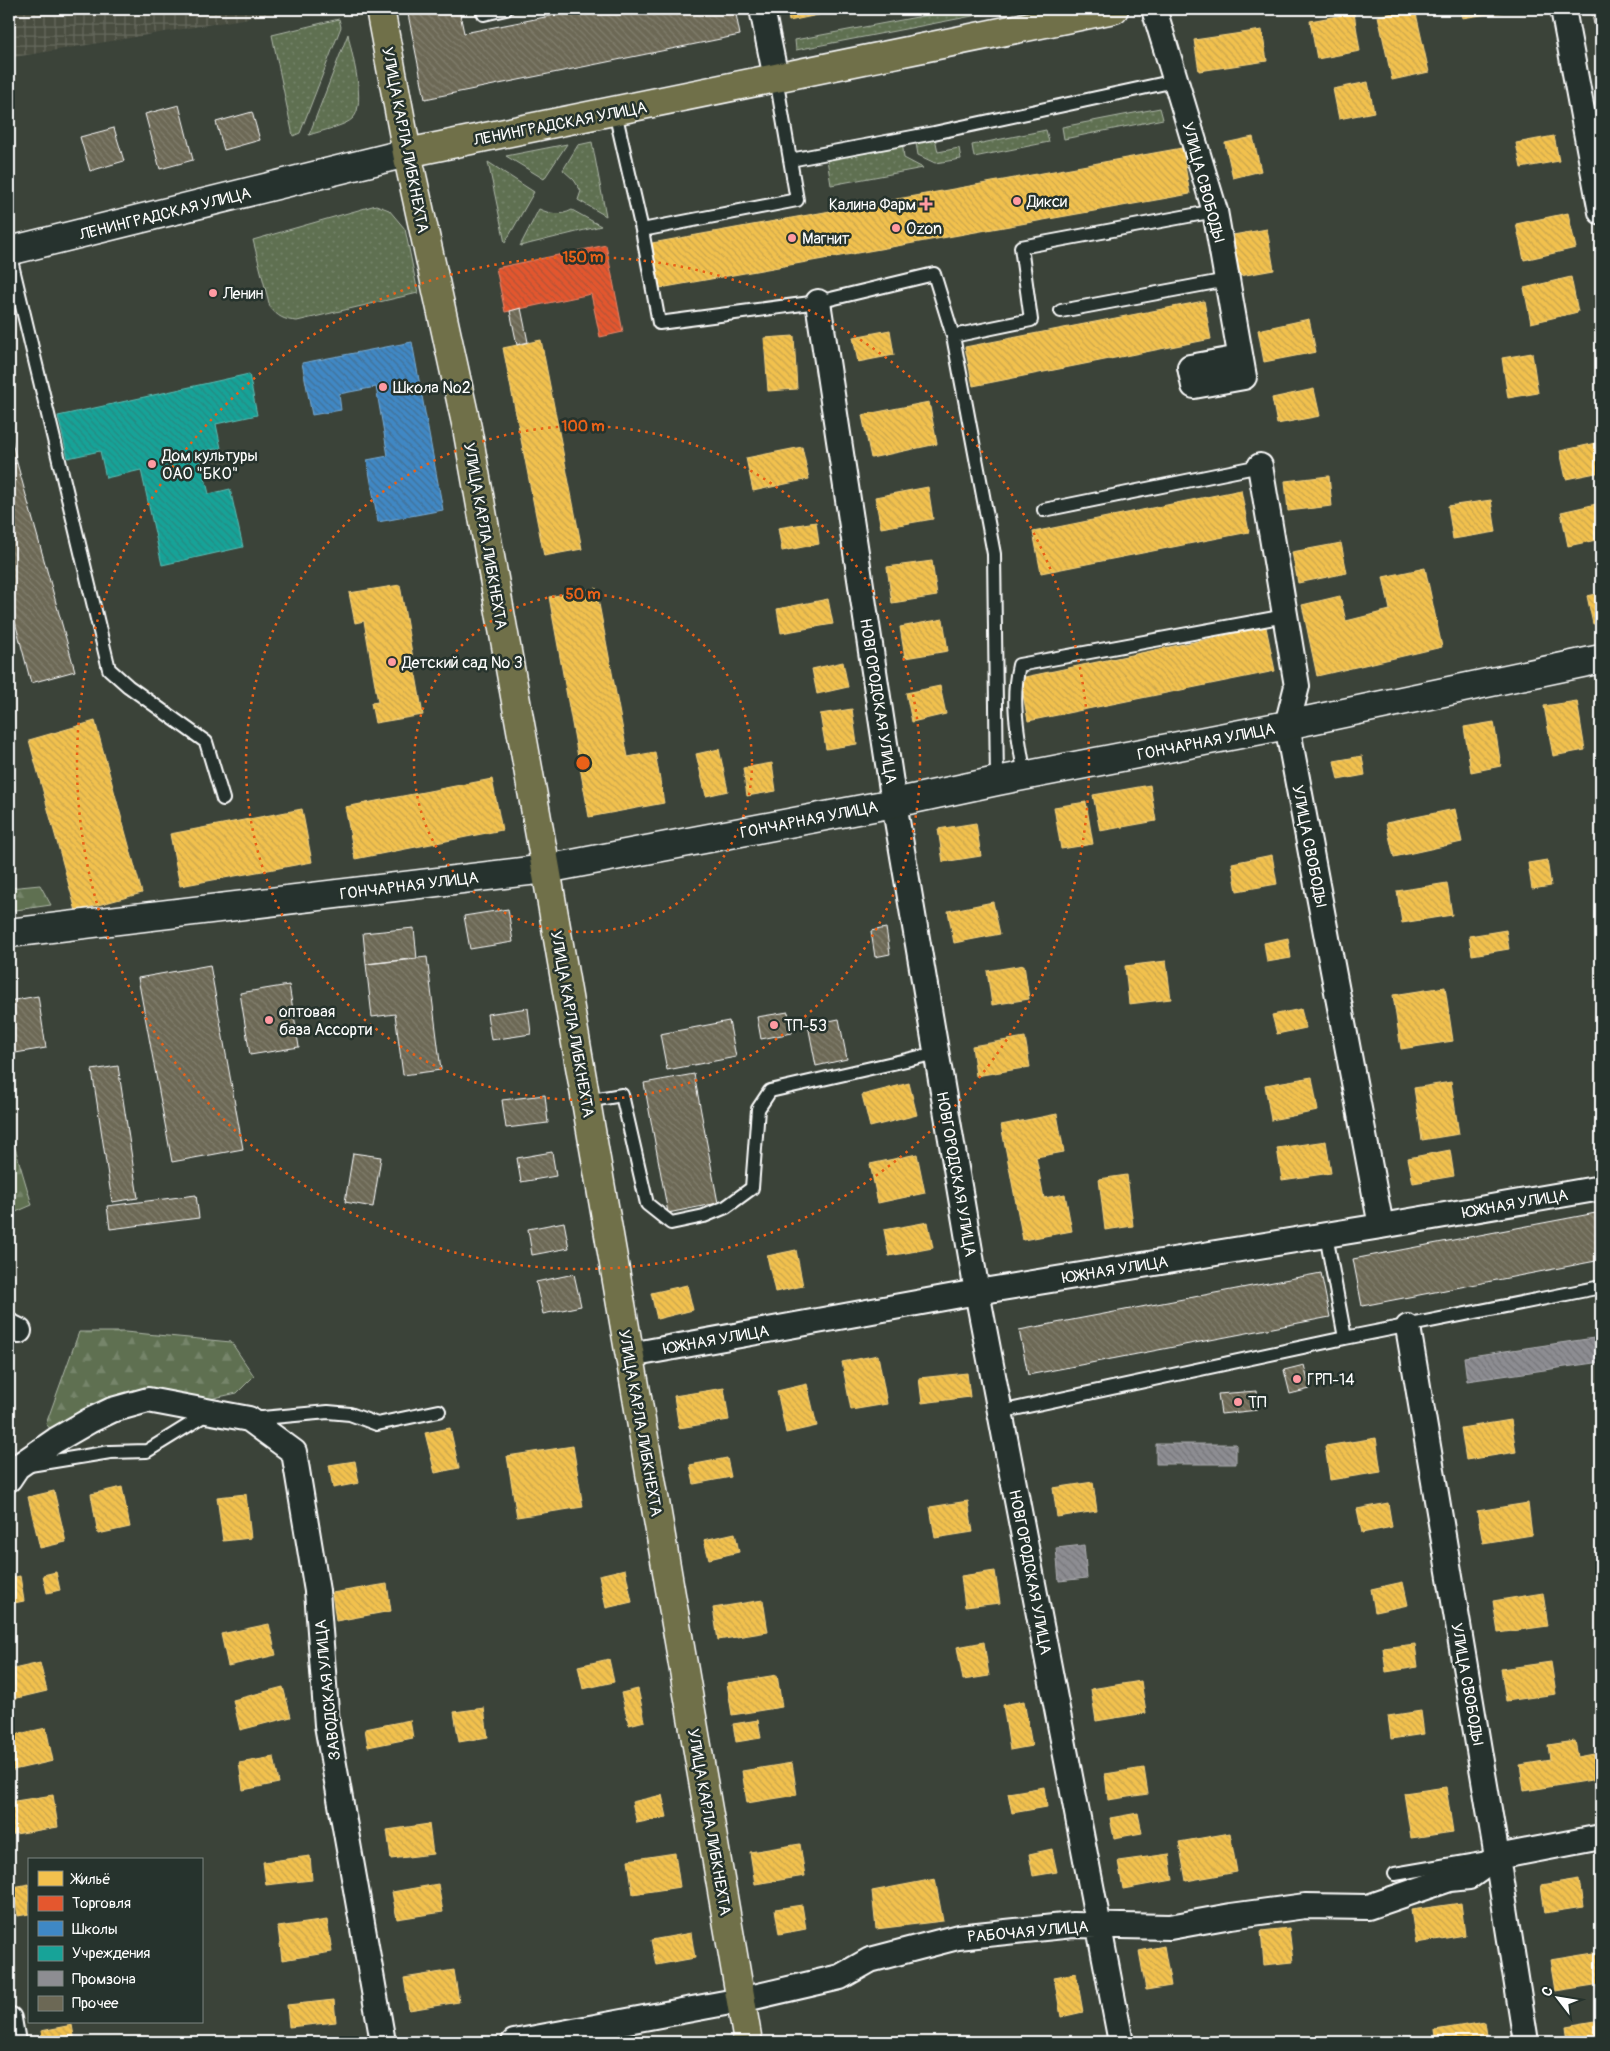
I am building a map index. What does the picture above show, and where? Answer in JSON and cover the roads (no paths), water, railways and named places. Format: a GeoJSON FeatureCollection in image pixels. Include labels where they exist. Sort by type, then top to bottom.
{"type":"FeatureCollection","features":[{"type":"Feature","properties":{"kind":"main road","name":"УЛИЦА КАРЛА ЛИБКНЕХТА"},"geometry":{"type":"LineString","coordinates":[[380,9],[407,153],[467,428],[546,868],[748,2042]]}},
{"type":"Feature","properties":{"kind":"main road","name":"ЛЕНИНГРАДСКАЯ УЛИЦА"},"geometry":{"type":"LineString","coordinates":[[407,153],[1114,9]]}},
{"type":"Feature","properties":{"kind":"street"},"geometry":{"type":"LineString","coordinates":[[762,9],[776,78]]}},
{"type":"Feature","properties":{"kind":"street","name":"УЛИЦА СВОБОДЫ"},"geometry":{"type":"LineString","coordinates":[[1154,9],[1215,211],[1240,358]]}},
{"type":"Feature","properties":{"kind":"street"},"geometry":{"type":"LineString","coordinates":[[1563,9],[1601,212]]}},
{"type":"Feature","properties":{"kind":"street","name":"ЛЕНИНГРАДСКАЯ УЛИЦА"},"geometry":{"type":"LineString","coordinates":[[9,251],[407,153]]}},
{"type":"Feature","properties":{"kind":"street","name":"НОВГОРОДСКАЯ УЛИЦА"},"geometry":{"type":"LineString","coordinates":[[818,302],[894,803],[977,1292],[1121,2042]]}},
{"type":"Feature","properties":{"kind":"street","name":"УЛИЦА СВОБОДЫ"},"geometry":{"type":"LineString","coordinates":[[1260,466],[1297,686],[1288,725],[1381,1226]]}},
{"type":"Feature","properties":{"kind":"street","name":"ГОНЧАРНАЯ УЛИЦА"},"geometry":{"type":"LineString","coordinates":[[9,933],[546,868],[894,803],[997,781],[1288,725],[1601,658]]}},
{"type":"Feature","properties":{"kind":"street","name":"ЮЖНАЯ УЛИЦА"},"geometry":{"type":"LineString","coordinates":[[630,1355],[977,1292],[1601,1188]]}},
{"type":"Feature","properties":{"kind":"street","name":"УЛИЦА СВОБОДЫ"},"geometry":{"type":"LineString","coordinates":[[1408,1327],[1497,1857],[1526,2042]]}},
{"type":"Feature","properties":{"kind":"street"},"geometry":{"type":"LineString","coordinates":[[13,1473],[73,1430],[112,1410],[148,1400],[249,1419]]}},
{"type":"Feature","properties":{"kind":"street","name":"ЗАВОДСКАЯ УЛИЦА"},"geometry":{"type":"LineString","coordinates":[[249,1419],[294,1452],[317,1591],[327,1725],[383,2042]]}},
{"type":"Feature","properties":{"kind":"street","name":"РАБОЧАЯ УЛИЦА"},"geometry":{"type":"LineString","coordinates":[[514,2042],[741,2000],[840,1977],[870,1960],[958,1937],[1073,1925],[1170,1927],[1305,1906],[1368,1907],[1450,1879],[1469,1877],[1497,1857],[1601,1837]]}},
{"type":"Feature","properties":{"kind":"street"},"geometry":{"type":"LineString","coordinates":[[9,2019],[13,2042]]}},
{"type":"Feature","properties":{"kind":"lane"},"geometry":{"type":"LineString","coordinates":[[482,9],[484,14],[506,9]]}},
{"type":"Feature","properties":{"kind":"lane"},"geometry":{"type":"LineString","coordinates":[[642,230],[797,200],[776,78]]}},
{"type":"Feature","properties":{"kind":"lane"},"geometry":{"type":"LineString","coordinates":[[790,160],[934,133],[1175,80]]}},
{"type":"Feature","properties":{"kind":"lane"},"geometry":{"type":"LineString","coordinates":[[615,112],[642,230],[659,323],[818,302],[934,274],[953,336],[994,554],[997,781]]}},
{"type":"Feature","properties":{"kind":"lane"},"geometry":{"type":"LineString","coordinates":[[953,336],[1031,320],[1021,247],[1215,211]]}},
{"type":"Feature","properties":{"kind":"lane"},"geometry":{"type":"LineString","coordinates":[[9,251],[109,670],[128,686],[206,742],[223,799]]}},
{"type":"Feature","properties":{"kind":"lane"},"geometry":{"type":"LineString","coordinates":[[1061,311],[1227,280]]}},
{"type":"Feature","properties":{"kind":"lane"},"geometry":{"type":"LineString","coordinates":[[1044,510],[1260,466]]}},
{"type":"Feature","properties":{"kind":"lane"},"geometry":{"type":"LineString","coordinates":[[1025,777],[1016,723],[1014,686],[1019,666],[1285,616]]}},
{"type":"Feature","properties":{"kind":"lane"},"geometry":{"type":"LineString","coordinates":[[586,1101],[622,1095],[647,1204],[671,1223],[704,1216],[726,1207],[752,1188],[758,1109],[770,1091],[937,1054]]}},
{"type":"Feature","properties":{"kind":"lane"},"geometry":{"type":"LineString","coordinates":[[1326,1235],[1346,1338]]}},
{"type":"Feature","properties":{"kind":"lane"},"geometry":{"type":"LineString","coordinates":[[1000,1412],[1346,1338],[1601,1287]]}},
{"type":"Feature","properties":{"kind":"lane"},"geometry":{"type":"LineString","coordinates":[[249,1419],[328,1412],[350,1414],[377,1424],[439,1411]]}},
{"type":"Feature","properties":{"kind":"lane"},"geometry":{"type":"LineString","coordinates":[[13,1473],[63,1459],[110,1452],[147,1451],[210,1412]]}},
{"type":"Feature","properties":{"kind":"lane"},"geometry":{"type":"LineString","coordinates":[[63,1459],[73,1430]]}},
{"type":"Feature","properties":{"kind":"lane"},"geometry":{"type":"LineString","coordinates":[[1395,1874],[1497,1857]]}},
{"type":"Feature","properties":{"kind":"place","name":"Дикси"},"geometry":{"type":"Point","coordinates":[1017,201]}},
{"type":"Feature","properties":{"kind":"place","name":"Калина Фарм"},"geometry":{"type":"Point","coordinates":[926,204]}},
{"type":"Feature","properties":{"kind":"place","name":"Ozon"},"geometry":{"type":"Point","coordinates":[896,228]}},
{"type":"Feature","properties":{"kind":"place","name":"Магнит"},"geometry":{"type":"Point","coordinates":[792,238]}},
{"type":"Feature","properties":{"kind":"place","name":"Ленин"},"geometry":{"type":"Point","coordinates":[213,293]}},
{"type":"Feature","properties":{"kind":"place","name":"Школа №2"},"geometry":{"type":"Point","coordinates":[383,387]}},
{"type":"Feature","properties":{"kind":"place","name":"Дом культуры ОАО \"БКО\""},"geometry":{"type":"Point","coordinates":[152,464]}},
{"type":"Feature","properties":{"kind":"place","name":"Детский сад № 3"},"geometry":{"type":"Point","coordinates":[392,662]}},
{"type":"Feature","properties":{"kind":"place","name":"оптовая база Ассорти"},"geometry":{"type":"Point","coordinates":[269,1020]}},
{"type":"Feature","properties":{"kind":"place","name":"ТП-53"},"geometry":{"type":"Point","coordinates":[774,1025]}},
{"type":"Feature","properties":{"kind":"place","name":"ГРП-14"},"geometry":{"type":"Point","coordinates":[1297,1379]}},
{"type":"Feature","properties":{"kind":"place","name":"ТП"},"geometry":{"type":"Point","coordinates":[1238,1402]}}]}
